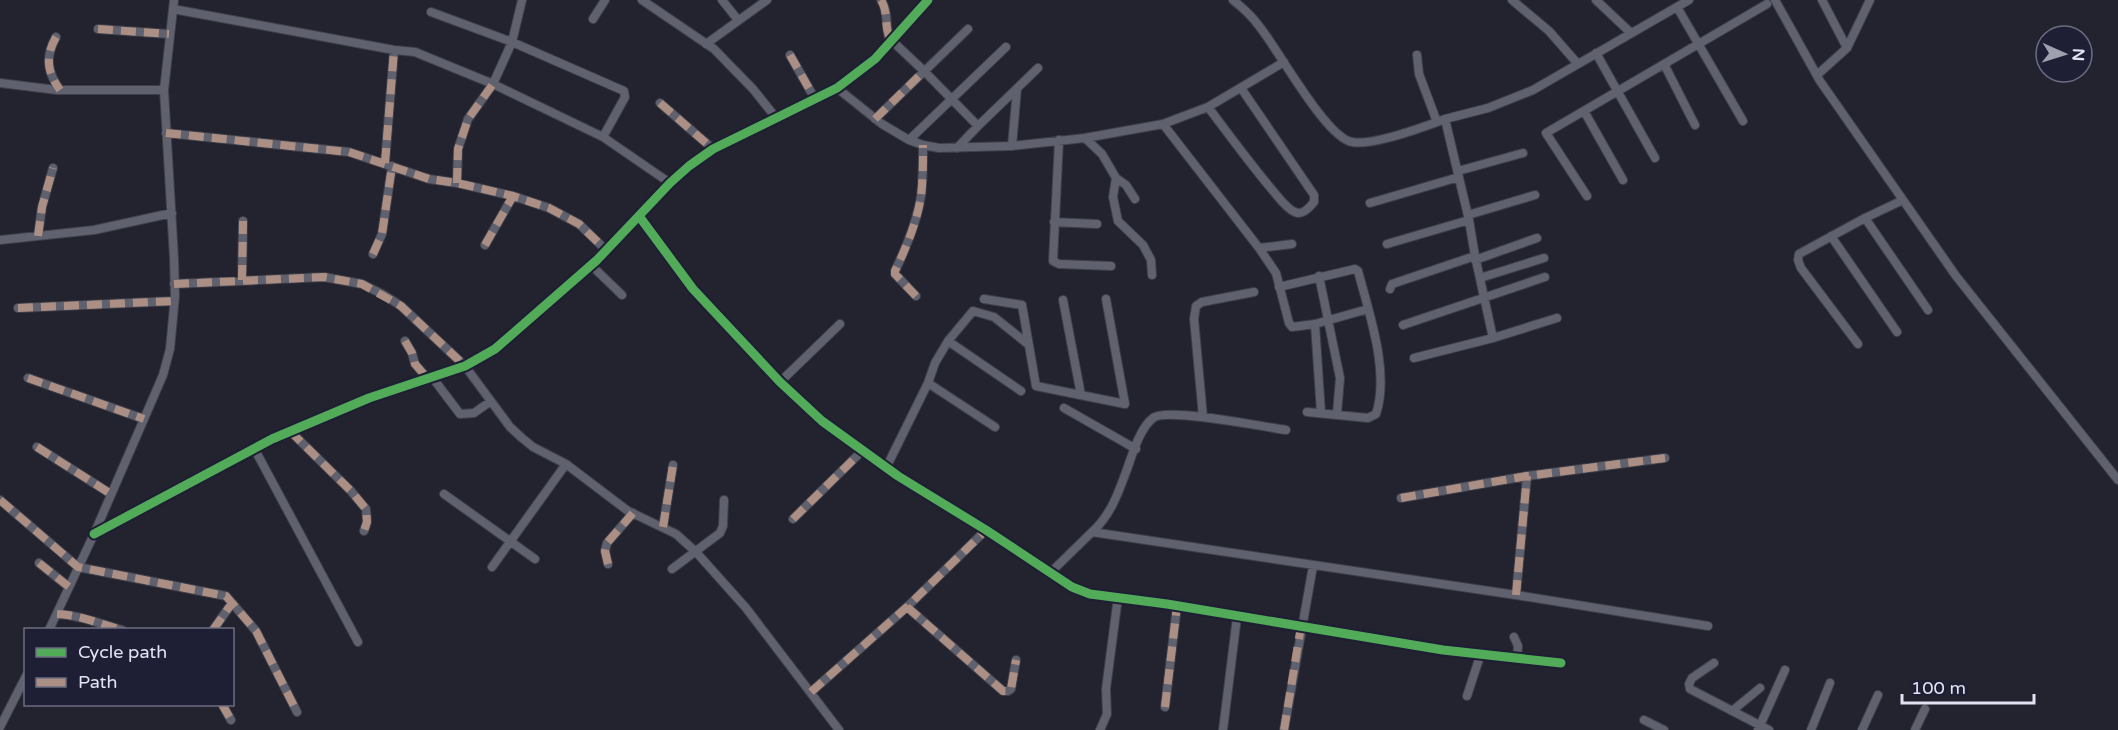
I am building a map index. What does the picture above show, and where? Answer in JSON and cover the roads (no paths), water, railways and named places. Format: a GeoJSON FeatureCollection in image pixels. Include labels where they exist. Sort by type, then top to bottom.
{"type":"FeatureCollection","features":[{"type":"Feature","properties":{"kind":"street"},"geometry":{"type":"LineString","coordinates":[[593,19],[605,0]]}},
{"type":"Feature","properties":{"kind":"street"},"geometry":{"type":"LineString","coordinates":[[642,0],[714,49],[753,89],[777,118]]}},
{"type":"Feature","properties":{"kind":"street"},"geometry":{"type":"LineString","coordinates":[[722,0],[738,20]]}},
{"type":"Feature","properties":{"kind":"street"},"geometry":{"type":"LineString","coordinates":[[706,44],[767,0]]}},
{"type":"Feature","properties":{"kind":"street"},"geometry":{"type":"LineString","coordinates":[[881,0],[886,10],[888,34],[893,42],[978,126]]}},
{"type":"Feature","properties":{"kind":"street"},"geometry":{"type":"LineString","coordinates":[[94,534],[290,431],[369,398],[465,366],[495,349],[591,265],[689,166],[714,150],[837,88],[893,42],[928,0]]}},
{"type":"Feature","properties":{"kind":"street"},"geometry":{"type":"LineString","coordinates":[[1233,0],[1259,26],[1332,130],[1346,141],[1359,143],[1374,141],[1515,99],[1552,80],[1577,63],[1683,3],[1698,44],[1743,122]]}},
{"type":"Feature","properties":{"kind":"street"},"geometry":{"type":"LineString","coordinates":[[1512,0],[1549,31],[1577,63]]}},
{"type":"Feature","properties":{"kind":"street"},"geometry":{"type":"LineString","coordinates":[[1596,0],[1630,33]]}},
{"type":"Feature","properties":{"kind":"street"},"geometry":{"type":"LineString","coordinates":[[1822,0],[1847,48]]}},
{"type":"Feature","properties":{"kind":"street"},"geometry":{"type":"LineString","coordinates":[[1817,75],[1847,48],[1870,0]]}},
{"type":"Feature","properties":{"kind":"street"},"geometry":{"type":"LineString","coordinates":[[457,183],[458,149],[468,120],[493,84],[512,42],[519,1]]}},
{"type":"Feature","properties":{"kind":"street"},"geometry":{"type":"LineString","coordinates":[[1587,196],[1546,134],[1771,2],[1817,75],[1956,276],[2118,480]]}},
{"type":"Feature","properties":{"kind":"street"},"geometry":{"type":"LineString","coordinates":[[50,628],[94,534],[163,375],[170,349],[174,284],[164,90],[174,5],[394,50],[416,52],[493,84],[603,137],[670,183]]}},
{"type":"Feature","properties":{"kind":"street"},"geometry":{"type":"LineString","coordinates":[[431,12],[512,42],[624,91],[625,97],[603,137]]}},
{"type":"Feature","properties":{"kind":"street"},"geometry":{"type":"LineString","coordinates":[[98,29],[169,34]]}},
{"type":"Feature","properties":{"kind":"street"},"geometry":{"type":"LineString","coordinates":[[875,118],[968,29]]}},
{"type":"Feature","properties":{"kind":"street"},"geometry":{"type":"LineString","coordinates":[[56,37],[52,44],[49,72],[60,90]]}},
{"type":"Feature","properties":{"kind":"street"},"geometry":{"type":"LineString","coordinates":[[909,140],[1006,47]]}},
{"type":"Feature","properties":{"kind":"street"},"geometry":{"type":"LineString","coordinates":[[373,254],[382,234],[394,50]]}},
{"type":"Feature","properties":{"kind":"street"},"geometry":{"type":"LineString","coordinates":[[1596,53],[1655,158]]}},
{"type":"Feature","properties":{"kind":"street"},"geometry":{"type":"LineString","coordinates":[[790,55],[815,99]]}},
{"type":"Feature","properties":{"kind":"street"},"geometry":{"type":"LineString","coordinates":[[1417,55],[1419,74],[1441,121],[1458,174],[1493,338]]}},
{"type":"Feature","properties":{"kind":"street"},"geometry":{"type":"LineString","coordinates":[[837,88],[875,118],[909,140],[923,145],[939,148],[1012,146],[1086,138],[1163,124],[1208,106],[1284,62]]}},
{"type":"Feature","properties":{"kind":"street"},"geometry":{"type":"LineString","coordinates":[[1664,64],[1695,124]]}},
{"type":"Feature","properties":{"kind":"street"},"geometry":{"type":"LineString","coordinates":[[957,148],[1038,68]]}},
{"type":"Feature","properties":{"kind":"street"},"geometry":{"type":"LineString","coordinates":[[0,83],[60,90],[164,90]]}},
{"type":"Feature","properties":{"kind":"street"},"geometry":{"type":"LineString","coordinates":[[1208,106],[1257,172],[1280,198],[1295,213],[1307,209],[1314,202],[1314,195],[1241,88]]}},
{"type":"Feature","properties":{"kind":"street"},"geometry":{"type":"LineString","coordinates":[[1012,146],[1017,89]]}},
{"type":"Feature","properties":{"kind":"street"},"geometry":{"type":"LineString","coordinates":[[660,103],[714,150]]}},
{"type":"Feature","properties":{"kind":"street"},"geometry":{"type":"LineString","coordinates":[[1584,111],[1623,180]]}},
{"type":"Feature","properties":{"kind":"street"},"geometry":{"type":"LineString","coordinates":[[1163,124],[1274,269],[1291,326],[1315,324],[1368,309]]}},
{"type":"Feature","properties":{"kind":"street"},"geometry":{"type":"LineString","coordinates":[[166,132],[349,152],[429,179],[513,196],[563,214],[579,224],[606,250]]}},
{"type":"Feature","properties":{"kind":"street"},"geometry":{"type":"LineString","coordinates":[[1086,138],[1102,154],[1116,178],[1126,185],[1135,199]]}},
{"type":"Feature","properties":{"kind":"street"},"geometry":{"type":"LineString","coordinates":[[1059,140],[1052,258],[1054,264],[1111,266]]}},
{"type":"Feature","properties":{"kind":"street"},"geometry":{"type":"LineString","coordinates":[[916,296],[895,274],[895,271],[905,250],[919,206],[923,145]]}},
{"type":"Feature","properties":{"kind":"street"},"geometry":{"type":"LineString","coordinates":[[1370,203],[1523,153]]}},
{"type":"Feature","properties":{"kind":"street"},"geometry":{"type":"LineString","coordinates":[[38,236],[42,207],[53,168]]}},
{"type":"Feature","properties":{"kind":"street"},"geometry":{"type":"LineString","coordinates":[[1116,178],[1113,197],[1118,221],[1143,244],[1151,260],[1152,275]]}},
{"type":"Feature","properties":{"kind":"street"},"geometry":{"type":"LineString","coordinates":[[1387,244],[1535,195]]}},
{"type":"Feature","properties":{"kind":"street"},"geometry":{"type":"LineString","coordinates":[[485,245],[513,196]]}},
{"type":"Feature","properties":{"kind":"street"},"geometry":{"type":"LineString","coordinates":[[1858,344],[1801,268],[1798,260],[1799,254],[1903,200]]}},
{"type":"Feature","properties":{"kind":"street"},"geometry":{"type":"LineString","coordinates":[[0,240],[94,230],[172,213]]}},
{"type":"Feature","properties":{"kind":"street"},"geometry":{"type":"LineString","coordinates":[[639,216],[693,289],[780,382],[822,421],[886,468],[1080,591],[1443,650],[1562,663]]}},
{"type":"Feature","properties":{"kind":"street"},"geometry":{"type":"LineString","coordinates":[[1865,218],[1928,310]]}},
{"type":"Feature","properties":{"kind":"street"},"geometry":{"type":"LineString","coordinates":[[242,280],[243,220]]}},
{"type":"Feature","properties":{"kind":"street"},"geometry":{"type":"LineString","coordinates":[[1054,222],[1098,224]]}},
{"type":"Feature","properties":{"kind":"street"},"geometry":{"type":"LineString","coordinates":[[1831,237],[1897,332]]}},
{"type":"Feature","properties":{"kind":"street"},"geometry":{"type":"LineString","coordinates":[[1390,290],[1392,284],[1537,238]]}},
{"type":"Feature","properties":{"kind":"street"},"geometry":{"type":"LineString","coordinates":[[1259,248],[1292,244]]}},
{"type":"Feature","properties":{"kind":"street"},"geometry":{"type":"LineString","coordinates":[[1480,278],[1544,258]]}},
{"type":"Feature","properties":{"kind":"street"},"geometry":{"type":"LineString","coordinates":[[591,265],[622,295]]}},
{"type":"Feature","properties":{"kind":"street"},"geometry":{"type":"LineString","coordinates":[[1279,287],[1355,268],[1358,271],[1368,309],[1380,369],[1380,393],[1375,416],[1368,418],[1307,412]]}},
{"type":"Feature","properties":{"kind":"street"},"geometry":{"type":"LineString","coordinates":[[1319,276],[1340,378],[1337,414]]}},
{"type":"Feature","properties":{"kind":"street"},"geometry":{"type":"LineString","coordinates":[[174,284],[324,277],[362,284],[401,306],[465,366],[510,427],[522,438],[533,447],[566,465],[633,513],[676,534],[696,552],[746,608],[838,730]]}},
{"type":"Feature","properties":{"kind":"street"},"geometry":{"type":"LineString","coordinates":[[1403,325],[1545,277]]}},
{"type":"Feature","properties":{"kind":"street"},"geometry":{"type":"LineString","coordinates":[[1203,417],[1194,319],[1196,306],[1202,302],[1254,292]]}},
{"type":"Feature","properties":{"kind":"street"},"geometry":{"type":"LineString","coordinates":[[984,299],[1022,305],[1036,386],[1125,404],[1106,299]]}},
{"type":"Feature","properties":{"kind":"street"},"geometry":{"type":"LineString","coordinates":[[1063,300],[1081,395]]}},
{"type":"Feature","properties":{"kind":"street"},"geometry":{"type":"LineString","coordinates":[[18,308],[174,301]]}},
{"type":"Feature","properties":{"kind":"street"},"geometry":{"type":"LineString","coordinates":[[886,468],[928,384],[935,363],[948,341],[973,311],[994,317],[1029,345]]}},
{"type":"Feature","properties":{"kind":"street"},"geometry":{"type":"LineString","coordinates":[[1414,358],[1493,338],[1557,318]]}},
{"type":"Feature","properties":{"kind":"street"},"geometry":{"type":"LineString","coordinates":[[780,382],[840,324]]}},
{"type":"Feature","properties":{"kind":"street"},"geometry":{"type":"LineString","coordinates":[[1315,324],[1321,413]]}},
{"type":"Feature","properties":{"kind":"street"},"geometry":{"type":"LineString","coordinates":[[405,341],[412,352],[415,364],[460,414],[474,413],[491,401]]}},
{"type":"Feature","properties":{"kind":"street"},"geometry":{"type":"LineString","coordinates":[[948,341],[1021,391]]}},
{"type":"Feature","properties":{"kind":"street"},"geometry":{"type":"LineString","coordinates":[[28,378],[144,419]]}},
{"type":"Feature","properties":{"kind":"street"},"geometry":{"type":"LineString","coordinates":[[928,384],[995,427]]}},
{"type":"Feature","properties":{"kind":"street"},"geometry":{"type":"LineString","coordinates":[[1064,408],[1136,449]]}},
{"type":"Feature","properties":{"kind":"street"},"geometry":{"type":"LineString","coordinates":[[1051,572],[1100,525],[1113,504],[1145,427],[1156,416],[1203,417],[1286,430]]}},
{"type":"Feature","properties":{"kind":"street"},"geometry":{"type":"LineString","coordinates":[[290,431],[351,491],[366,509],[367,522],[364,531]]}},
{"type":"Feature","properties":{"kind":"street"},"geometry":{"type":"LineString","coordinates":[[37,447],[111,494]]}},
{"type":"Feature","properties":{"kind":"street"},"geometry":{"type":"LineString","coordinates":[[254,448],[357,642]]}},
{"type":"Feature","properties":{"kind":"street"},"geometry":{"type":"LineString","coordinates":[[792,519],[862,451]]}},
{"type":"Feature","properties":{"kind":"street"},"geometry":{"type":"LineString","coordinates":[[1401,498],[1527,476],[1665,458]]}},
{"type":"Feature","properties":{"kind":"street"},"geometry":{"type":"LineString","coordinates":[[492,567],[566,465]]}},
{"type":"Feature","properties":{"kind":"street"},"geometry":{"type":"LineString","coordinates":[[663,527],[673,465]]}},
{"type":"Feature","properties":{"kind":"street"},"geometry":{"type":"LineString","coordinates":[[1515,595],[1527,476]]}},
{"type":"Feature","properties":{"kind":"street"},"geometry":{"type":"LineString","coordinates":[[444,494],[535,559]]}},
{"type":"Feature","properties":{"kind":"street"},"geometry":{"type":"LineString","coordinates":[[0,500],[78,567],[222,595],[256,631],[297,712]]}},
{"type":"Feature","properties":{"kind":"street"},"geometry":{"type":"LineString","coordinates":[[672,569],[720,533],[723,526],[724,500]]}},
{"type":"Feature","properties":{"kind":"street"},"geometry":{"type":"LineString","coordinates":[[608,564],[605,551],[607,543],[633,513]]}},
{"type":"Feature","properties":{"kind":"street"},"geometry":{"type":"LineString","coordinates":[[811,692],[907,607],[986,530]]}},
{"type":"Feature","properties":{"kind":"street"},"geometry":{"type":"LineString","coordinates":[[1092,532],[1708,626]]}},
{"type":"Feature","properties":{"kind":"street"},"geometry":{"type":"LineString","coordinates":[[39,563],[69,587]]}},
{"type":"Feature","properties":{"kind":"street"},"geometry":{"type":"LineString","coordinates":[[1284,730],[1312,566]]}},
{"type":"Feature","properties":{"kind":"street"},"geometry":{"type":"LineString","coordinates":[[1100,730],[1107,714],[1106,689],[1118,597]]}},
{"type":"Feature","properties":{"kind":"street"},"geometry":{"type":"LineString","coordinates":[[214,628],[232,603]]}},
{"type":"Feature","properties":{"kind":"street"},"geometry":{"type":"LineString","coordinates":[[1165,707],[1178,606]]}},
{"type":"Feature","properties":{"kind":"street"},"geometry":{"type":"LineString","coordinates":[[907,607],[1003,691],[1011,688],[1017,660]]}},
{"type":"Feature","properties":{"kind":"street"},"geometry":{"type":"LineString","coordinates":[[57,614],[84,617],[115,628]]}},
{"type":"Feature","properties":{"kind":"street"},"geometry":{"type":"LineString","coordinates":[[1223,730],[1237,617]]}},
{"type":"Feature","properties":{"kind":"street"},"geometry":{"type":"LineString","coordinates":[[1514,637],[1518,646],[1517,658]]}},
{"type":"Feature","properties":{"kind":"street"},"geometry":{"type":"LineString","coordinates":[[1467,696],[1480,653]]}},
{"type":"Feature","properties":{"kind":"street"},"geometry":{"type":"LineString","coordinates":[[1714,663],[1692,678],[1689,684],[1690,689],[1759,728],[1769,730]]}},
{"type":"Feature","properties":{"kind":"street"},"geometry":{"type":"LineString","coordinates":[[1759,728],[1785,670]]}},
{"type":"Feature","properties":{"kind":"street"},"geometry":{"type":"LineString","coordinates":[[0,727],[24,680]]}},
{"type":"Feature","properties":{"kind":"street"},"geometry":{"type":"LineString","coordinates":[[1811,730],[1830,683]]}},
{"type":"Feature","properties":{"kind":"street"},"geometry":{"type":"LineString","coordinates":[[1732,711],[1760,688]]}},
{"type":"Feature","properties":{"kind":"street"},"geometry":{"type":"LineString","coordinates":[[1862,730],[1878,695]]}},
{"type":"Feature","properties":{"kind":"street"},"geometry":{"type":"LineString","coordinates":[[223,706],[231,720]]}},
{"type":"Feature","properties":{"kind":"street"},"geometry":{"type":"LineString","coordinates":[[1915,730],[1925,709]]}},
{"type":"Feature","properties":{"kind":"street"},"geometry":{"type":"LineString","coordinates":[[1644,720],[1664,730]]}}]}
